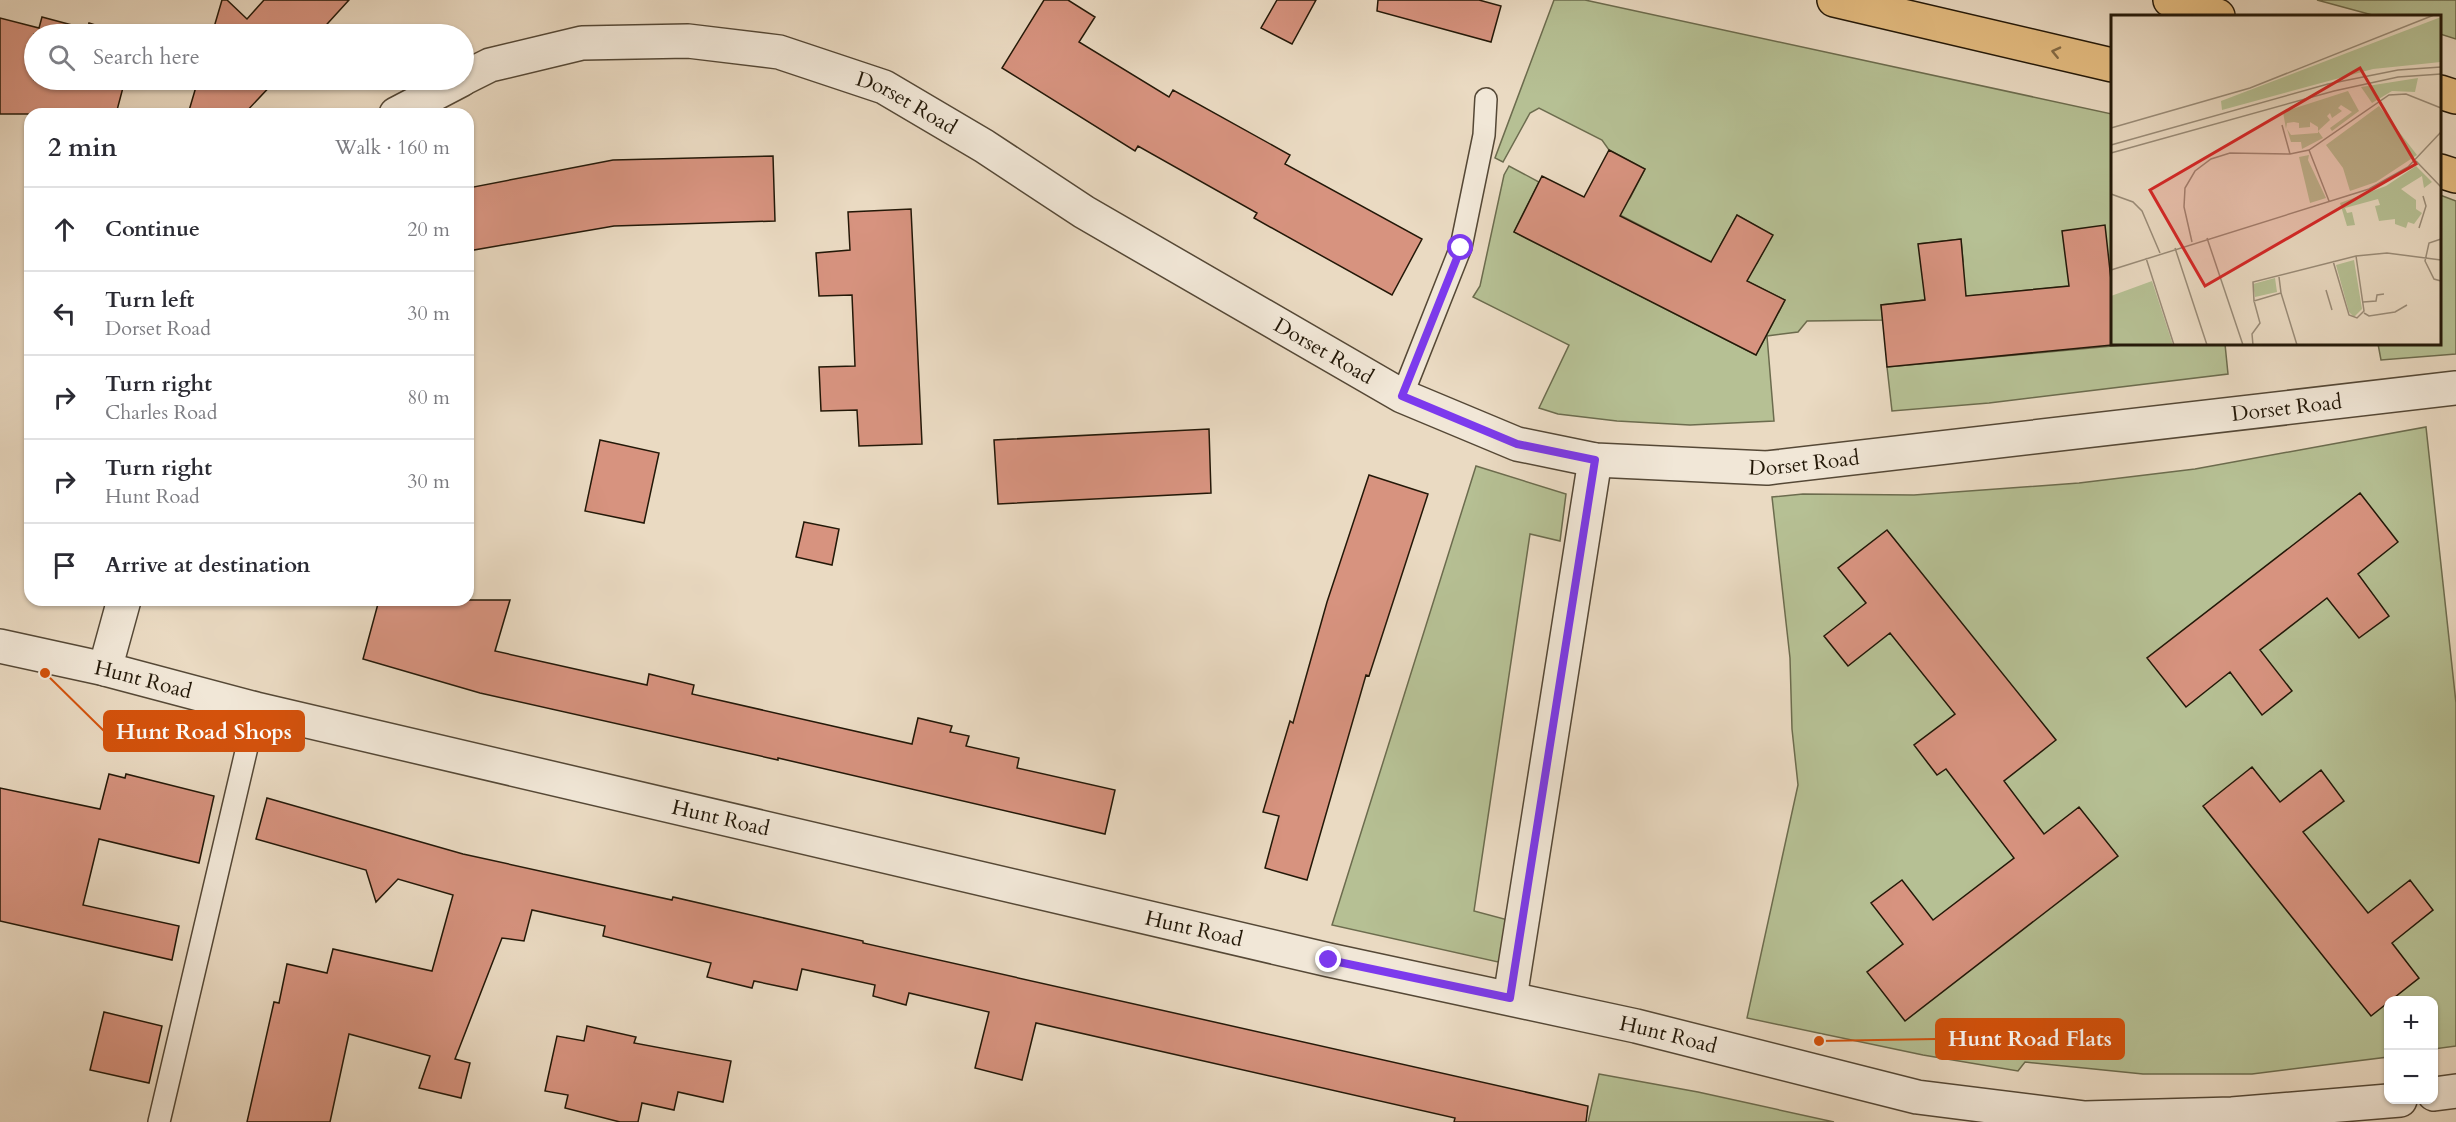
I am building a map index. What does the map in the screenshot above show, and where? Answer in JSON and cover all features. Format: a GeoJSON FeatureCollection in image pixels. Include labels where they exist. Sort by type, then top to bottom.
{"type":"FeatureCollection","features":[{"type":"Feature","properties":{"kind":"main road"},"geometry":{"type":"LineString","coordinates":[[1834,0],[2111,65]]}},
{"type":"Feature","properties":{"kind":"main road"},"geometry":{"type":"LineString","coordinates":[[2170,0],[2215,15]]}},
{"type":"Feature","properties":{"kind":"main road"},"geometry":{"type":"LineString","coordinates":[[2441,93],[2456,97]]}},
{"type":"Feature","properties":{"kind":"main road"},"geometry":{"type":"LineString","coordinates":[[2441,172],[2456,176]]}},
{"type":"Feature","properties":{"kind":"street","name":"Dorset Road"},"geometry":{"type":"LineString","coordinates":[[474,73],[490,64],[582,43],[688,41],[779,52],[884,87],[984,146],[1084,212],[1402,396],[1517,444],[1595,460],[1767,468],[2456,388]]}},
{"type":"Feature","properties":{"kind":"street","name":"Dorset Road"},"geometry":{"type":"LineString","coordinates":[[407,108],[441,90]]}},
{"type":"Feature","properties":{"kind":"street"},"geometry":{"type":"LineString","coordinates":[[1510,998],[1595,460]]}},
{"type":"Feature","properties":{"kind":"street"},"geometry":{"type":"LineString","coordinates":[[105,669],[122,606]]}},
{"type":"Feature","properties":{"kind":"street","name":"Hunt Road"},"geometry":{"type":"LineString","coordinates":[[0,646],[105,669],[256,710],[1329,960],[1510,998],[1731,1049],[1917,1097],[2075,1116],[2232,1114],[2384,1101]]}},
{"type":"Feature","properties":{"kind":"street"},"geometry":{"type":"LineString","coordinates":[[2438,1093],[2456,1091]]}},
{"type":"Feature","properties":{"kind":"lane"},"geometry":{"type":"LineString","coordinates":[[1402,396],[1461,248],[1484,135],[1486,99]]}},
{"type":"Feature","properties":{"kind":"lane"},"geometry":{"type":"LineString","coordinates":[[159,1122],[256,710]]}},
{"type":"Feature","properties":{"kind":"green space"},"geometry":{"type":"Polygon","coordinates":[[[1554,0],[1585,0],[2111,114],[2111,282],[1958,297],[1954,264],[1963,262],[1961,239],[1919,244],[1933,299],[1881,305],[1883,320],[1807,321],[1798,332],[1767,336],[1774,421],[1690,425],[1617,421],[1558,414],[1539,408],[1569,345],[1473,297],[1480,286],[1504,175],[1509,166],[1539,182],[1514,232],[1756,355],[1785,300],[1741,278],[1757,263],[1772,235],[1737,215],[1720,246],[1719,266],[1614,212],[1630,198],[1645,169],[1609,150],[1602,140],[1539,108],[1530,113],[1503,162],[1495,158],[1554,0]]]}},
{"type":"Feature","properties":{"kind":"green space"},"geometry":{"type":"Polygon","coordinates":[[[2317,0],[2456,0],[2456,39],[2441,34],[2441,15],[2372,15],[2317,0]]]}},
{"type":"Feature","properties":{"kind":"green space"},"geometry":{"type":"Polygon","coordinates":[[[2441,195],[2456,201],[2456,354],[2381,360],[2378,345],[2441,345],[2441,195]]]}},
{"type":"Feature","properties":{"kind":"green space"},"geometry":{"type":"Polygon","coordinates":[[[2123,345],[2225,345],[2228,374],[1989,403],[1892,411],[1887,367],[2123,345]]]}},
{"type":"Feature","properties":{"kind":"green space"},"geometry":{"type":"Polygon","coordinates":[[[2426,427],[2456,703],[2456,1046],[2438,1048],[2438,996],[2384,996],[2384,1058],[2252,1074],[2143,1074],[2025,1062],[2018,1071],[1923,1055],[1747,1018],[1798,785],[1792,729],[1790,658],[1772,497],[1803,494],[1914,495],[2079,483],[2195,469],[2426,427]]]}},
{"type":"Feature","properties":{"kind":"green space"},"geometry":{"type":"Polygon","coordinates":[[[1476,466],[1566,494],[1560,541],[1530,534],[1474,911],[1508,920],[1503,954],[1498,962],[1332,925],[1476,466]]]}},
{"type":"Feature","properties":{"kind":"green space"},"geometry":{"type":"Polygon","coordinates":[[[1599,1074],[1698,1092],[1834,1122],[1588,1122],[1599,1074]]]}},
{"type":"Feature","properties":{"kind":"building"},"geometry":{"type":"Polygon","coordinates":[[[222,0],[227,0],[247,19],[264,0],[349,0],[327,24],[215,24],[222,0]]]}},
{"type":"Feature","properties":{"kind":"building"},"geometry":{"type":"Polygon","coordinates":[[[1044,0],[1068,0],[1095,17],[1079,42],[1169,97],[1173,90],[1290,155],[1285,164],[1422,239],[1392,295],[1254,218],[1257,213],[1138,146],[1135,151],[1002,68],[1044,0]]]}},
{"type":"Feature","properties":{"kind":"building"},"geometry":{"type":"Polygon","coordinates":[[[1277,0],[1316,0],[1292,44],[1261,28],[1277,0]]]}},
{"type":"Feature","properties":{"kind":"building"},"geometry":{"type":"Polygon","coordinates":[[[1378,0],[1479,0],[1501,6],[1491,42],[1377,11],[1378,0]]]}},
{"type":"Feature","properties":{"kind":"building"},"geometry":{"type":"Polygon","coordinates":[[[42,17],[68,24],[40,24],[42,17]]]}},
{"type":"Feature","properties":{"kind":"building"},"geometry":{"type":"Polygon","coordinates":[[[0,18],[24,24],[24,90],[122,90],[118,108],[24,108],[24,114],[0,114],[0,18]]]}},
{"type":"Feature","properties":{"kind":"building"},"geometry":{"type":"Polygon","coordinates":[[[195,90],[267,90],[250,108],[190,108],[195,90]]]}},
{"type":"Feature","properties":{"kind":"building"},"geometry":{"type":"Polygon","coordinates":[[[1609,150],[1645,169],[1620,216],[1711,262],[1737,215],[1773,235],[1747,281],[1785,300],[1756,355],[1514,232],[1542,176],[1584,197],[1609,150]]]}},
{"type":"Feature","properties":{"kind":"building"},"geometry":{"type":"Polygon","coordinates":[[[773,156],[775,221],[614,226],[474,250],[474,187],[613,160],[773,156]]]}},
{"type":"Feature","properties":{"kind":"building"},"geometry":{"type":"Polygon","coordinates":[[[911,209],[922,444],[859,446],[857,410],[821,411],[819,367],[855,366],[852,295],[819,296],[816,253],[850,250],[848,212],[911,209]]]}},
{"type":"Feature","properties":{"kind":"building"},"geometry":{"type":"Polygon","coordinates":[[[2105,225],[2111,280],[2112,345],[1887,367],[1881,305],[1925,300],[1918,244],[1961,239],[1966,296],[2069,286],[2062,231],[2105,225]]]}},
{"type":"Feature","properties":{"kind":"building"},"geometry":{"type":"Polygon","coordinates":[[[1209,429],[1211,493],[998,504],[994,440],[1209,429]]]}},
{"type":"Feature","properties":{"kind":"building"},"geometry":{"type":"Polygon","coordinates":[[[600,440],[659,453],[644,523],[585,511],[600,440]]]}},
{"type":"Feature","properties":{"kind":"building"},"geometry":{"type":"Polygon","coordinates":[[[1369,475],[1428,494],[1369,676],[1366,675],[1307,880],[1265,868],[1279,816],[1263,812],[1290,721],[1293,723],[1327,602],[1369,475]]]}},
{"type":"Feature","properties":{"kind":"building"},"geometry":{"type":"Polygon","coordinates":[[[2360,493],[2398,542],[2358,574],[2389,616],[2359,638],[2327,598],[2260,650],[2292,691],[2262,715],[2230,672],[2186,707],[2147,658],[2360,493]]]}},
{"type":"Feature","properties":{"kind":"building"},"geometry":{"type":"Polygon","coordinates":[[[804,522],[839,529],[832,565],[796,557],[804,522]]]}},
{"type":"Feature","properties":{"kind":"building"},"geometry":{"type":"Polygon","coordinates":[[[1887,530],[2056,740],[2004,781],[2044,834],[2079,807],[2118,856],[1905,1021],[1867,972],[1903,944],[1871,903],[1902,880],[1933,920],[2014,858],[1946,769],[1937,775],[1914,745],[1955,714],[1890,633],[1848,666],[1824,636],[1866,603],[1838,568],[1887,530]]]}},
{"type":"Feature","properties":{"kind":"building"},"geometry":{"type":"Polygon","coordinates":[[[474,600],[510,600],[495,651],[647,685],[649,674],[694,685],[692,694],[912,744],[918,718],[952,726],[950,732],[969,736],[966,746],[1019,758],[1017,768],[1115,790],[1105,834],[778,758],[778,760],[480,693],[363,659],[377,606],[474,606],[474,600]]]}},
{"type":"Feature","properties":{"kind":"building"},"geometry":{"type":"Polygon","coordinates":[[[2252,767],[2280,802],[2321,770],[2344,801],[2303,832],[2368,913],[2410,880],[2433,910],[2392,943],[2419,978],[2396,996],[2384,996],[2384,1006],[2371,1016],[2203,806],[2252,767]]]}},
{"type":"Feature","properties":{"kind":"building"},"geometry":{"type":"Polygon","coordinates":[[[109,774],[125,778],[126,774],[214,796],[199,863],[99,839],[83,905],[179,926],[172,960],[0,921],[0,788],[100,809],[109,774]]]}},
{"type":"Feature","properties":{"kind":"building"},"geometry":{"type":"Polygon","coordinates":[[[267,798],[463,854],[672,900],[673,897],[863,941],[863,943],[1588,1106],[1586,1122],[1454,1122],[1455,1118],[1036,1023],[1022,1080],[975,1068],[989,1012],[909,993],[906,1005],[873,996],[875,985],[802,969],[797,990],[754,981],[752,988],[707,977],[711,963],[603,936],[605,926],[532,910],[524,941],[502,938],[455,1059],[470,1063],[461,1098],[419,1088],[430,1056],[349,1034],[330,1122],[247,1122],[274,1002],[279,1003],[287,964],[327,973],[333,949],[432,971],[453,895],[398,879],[376,902],[366,870],[256,839],[267,798]]]}},
{"type":"Feature","properties":{"kind":"building"},"geometry":{"type":"Polygon","coordinates":[[[104,1012],[162,1026],[149,1083],[90,1070],[104,1012]]]}},
{"type":"Feature","properties":{"kind":"building"},"geometry":{"type":"Polygon","coordinates":[[[587,1026],[636,1037],[634,1043],[731,1061],[723,1102],[678,1092],[674,1110],[642,1103],[638,1122],[620,1122],[565,1108],[568,1095],[545,1091],[557,1036],[584,1041],[587,1026]]]}},
{"type":"Feature","properties":{"kind":"place","name":"Hunt Road Shops"},"geometry":{"type":"Point","coordinates":[45,673]}},
{"type":"Feature","properties":{"kind":"place","name":"Hunt Road Flats"},"geometry":{"type":"Point","coordinates":[1819,1041]}},
{"type":"Feature","properties":{"kind":"route"},"geometry":{"type":"LineString","coordinates":[[1329,960],[1510,998],[1595,460],[1517,444],[1402,396],[1461,248]]}}]}
